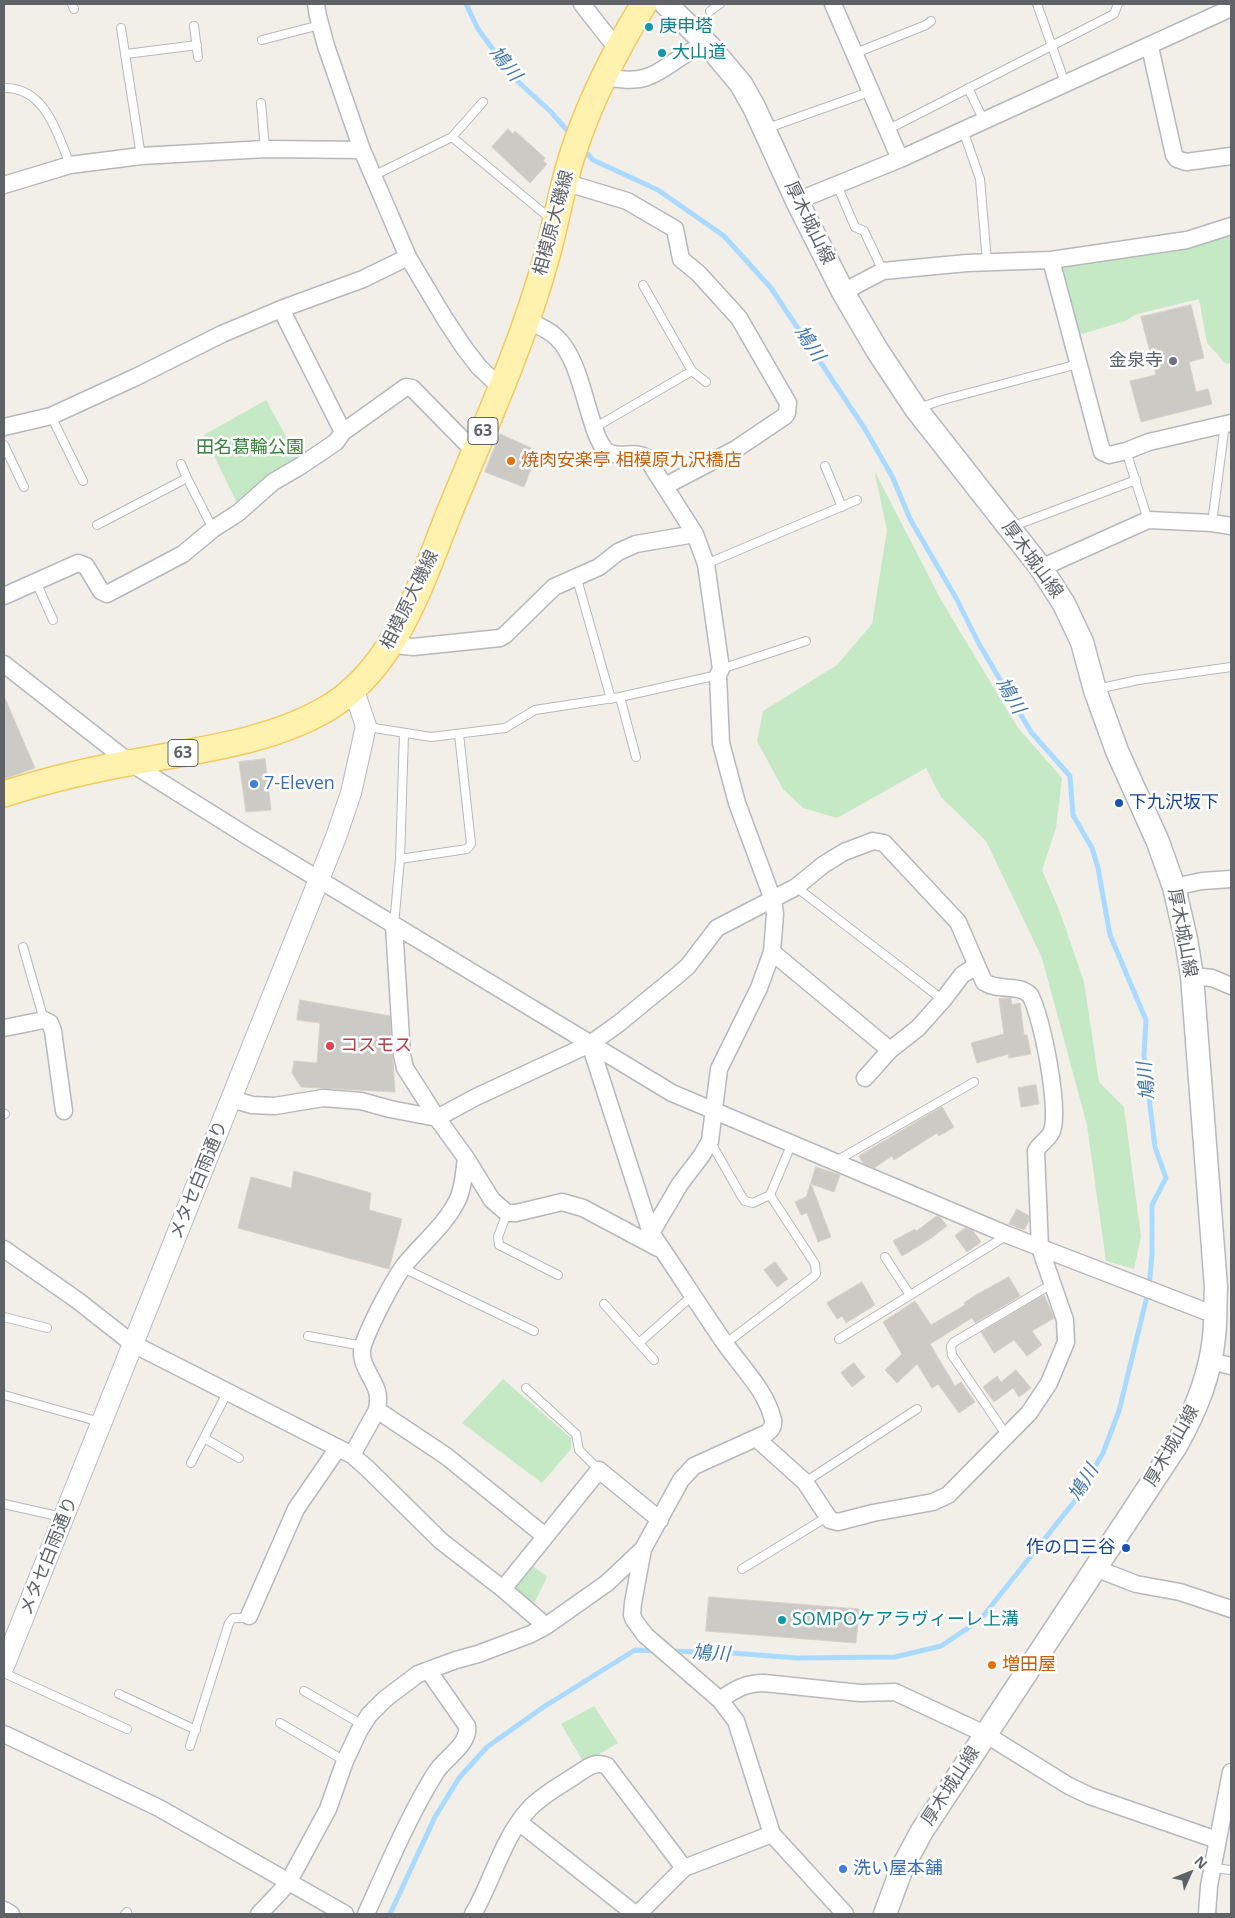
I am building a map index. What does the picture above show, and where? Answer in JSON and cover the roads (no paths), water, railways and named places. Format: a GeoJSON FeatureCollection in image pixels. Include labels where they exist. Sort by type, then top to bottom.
{"type":"FeatureCollection","features":[{"type":"Feature","properties":{"kind":"main road","name":"63"},"geometry":{"type":"LineString","coordinates":[[604,78],[644,4]]}},
{"type":"Feature","properties":{"kind":"main road","name":"厚木城山線"},"geometry":{"type":"LineString","coordinates":[[666,4],[709,46],[741,84],[765,129],[797,201],[843,292],[877,350],[916,409],[1041,568],[1064,604],[1082,642],[1117,751],[1158,842],[1174,887],[1192,976],[1216,1287],[1214,1337],[1221,1364],[1199,1400],[1176,1446],[922,1832],[902,1868],[886,1914]]}},
{"type":"Feature","properties":{"kind":"main road","name":"相模原大磯線"},"geometry":{"type":"LineString","coordinates":[[4,794],[34,784],[79,773],[232,744],[279,731],[327,709],[353,688],[374,667],[399,631],[431,559],[501,388],[546,259],[572,155],[604,78]]}},
{"type":"Feature","properties":{"kind":"street"},"geometry":{"type":"LineString","coordinates":[[316,4],[320,25],[362,150],[408,257],[465,349],[479,367],[501,388]]}},
{"type":"Feature","properties":{"kind":"street"},"geometry":{"type":"LineString","coordinates":[[582,4],[618,50]]}},
{"type":"Feature","properties":{"kind":"street"},"geometry":{"type":"LineString","coordinates":[[833,4],[869,92],[900,159]]}},
{"type":"Feature","properties":{"kind":"street"},"geometry":{"type":"LineString","coordinates":[[797,201],[900,159],[1150,47],[1231,8]]}},
{"type":"Feature","properties":{"kind":"street"},"geometry":{"type":"LineString","coordinates":[[604,78],[631,80],[646,78],[665,69],[694,49],[709,46]]}},
{"type":"Feature","properties":{"kind":"street"},"geometry":{"type":"LineString","coordinates":[[1150,47],[1176,159],[1186,162],[1231,156]]}},
{"type":"Feature","properties":{"kind":"street"},"geometry":{"type":"LineString","coordinates":[[4,184],[70,165],[141,156],[265,149],[362,150]]}},
{"type":"Feature","properties":{"kind":"street"},"geometry":{"type":"LineString","coordinates":[[564,182],[627,201],[675,229],[681,259],[699,274],[738,318],[788,404],[785,416],[736,449],[665,486]]}},
{"type":"Feature","properties":{"kind":"street"},"geometry":{"type":"LineString","coordinates":[[843,292],[884,271],[988,262],[1051,260],[1187,240],[1231,226]]}},
{"type":"Feature","properties":{"kind":"street"},"geometry":{"type":"LineString","coordinates":[[4,427],[51,416],[136,377],[222,334],[281,309],[363,280],[408,257]]}},
{"type":"Feature","properties":{"kind":"street"},"geometry":{"type":"LineString","coordinates":[[1051,260],[1102,452],[1110,455],[1150,442],[1228,423]]}},
{"type":"Feature","properties":{"kind":"street"},"geometry":{"type":"LineString","coordinates":[[281,309],[343,432]]}},
{"type":"Feature","properties":{"kind":"street"},"geometry":{"type":"LineString","coordinates":[[526,320],[558,338],[566,350],[602,447],[607,452],[616,455],[640,454],[646,457],[695,534],[706,564],[720,672],[721,743],[738,802],[773,900],[775,914],[772,952],[755,996],[720,1069],[710,1141],[680,1184],[650,1233]]}},
{"type":"Feature","properties":{"kind":"street"},"geometry":{"type":"LineString","coordinates":[[4,596],[81,563],[86,566],[101,591],[107,594],[183,554],[213,529],[238,513],[273,482],[336,442],[343,432],[403,388],[412,388],[474,452]]}},
{"type":"Feature","properties":{"kind":"street"},"geometry":{"type":"LineString","coordinates":[[1041,568],[1148,520],[1212,523],[1231,526]]}},
{"type":"Feature","properties":{"kind":"street"},"geometry":{"type":"LineString","coordinates":[[391,643],[412,647],[500,638],[554,587],[599,567],[618,552],[636,544],[695,534]]}},
{"type":"Feature","properties":{"kind":"street"},"geometry":{"type":"LineString","coordinates":[[4,664],[129,762],[672,1093],[1008,1235],[1215,1315]]}},
{"type":"Feature","properties":{"kind":"street"},"geometry":{"type":"LineString","coordinates":[[353,688],[366,726]]}},
{"type":"Feature","properties":{"kind":"street","name":"メタセ白雨通り"},"geometry":{"type":"LineString","coordinates":[[4,1666],[320,879],[351,793],[366,726]]}},
{"type":"Feature","properties":{"kind":"street"},"geometry":{"type":"LineString","coordinates":[[231,1099],[252,1106],[275,1106],[323,1098],[361,1101],[437,1118],[476,1097],[590,1044],[618,1024],[688,966],[717,928],[796,887],[844,852],[873,841],[884,843],[954,916],[962,929],[984,982],[996,988],[1022,989],[1030,995],[1049,1059],[1054,1106],[1053,1126],[1048,1138],[1038,1147],[1035,1158],[1040,1248],[1065,1320],[1066,1342],[1049,1383],[1029,1413],[953,1492],[933,1502],[832,1522],[805,1482],[756,1438]]}},
{"type":"Feature","properties":{"kind":"street"},"geometry":{"type":"LineString","coordinates":[[1174,887],[1202,881],[1231,879]]}},
{"type":"Feature","properties":{"kind":"street"},"geometry":{"type":"LineString","coordinates":[[394,925],[403,1062],[405,1068],[492,1200],[507,1214],[562,1202],[570,1203],[662,1250]]}},
{"type":"Feature","properties":{"kind":"street"},"geometry":{"type":"LineString","coordinates":[[772,952],[890,1050]]}},
{"type":"Feature","properties":{"kind":"street"},"geometry":{"type":"LineString","coordinates":[[865,1078],[890,1050],[918,1028],[962,975],[976,966]]}},
{"type":"Feature","properties":{"kind":"street"},"geometry":{"type":"LineString","coordinates":[[1192,976],[1212,978],[1231,986]]}},
{"type":"Feature","properties":{"kind":"street"},"geometry":{"type":"LineString","coordinates":[[4,1028],[44,1020],[50,1023],[53,1031],[64,1111]]}},
{"type":"Feature","properties":{"kind":"street"},"geometry":{"type":"LineString","coordinates":[[259,1914],[289,1880],[328,1808],[345,1761],[363,1725],[385,1699],[418,1674],[531,1634],[546,1626],[607,1583],[642,1549],[681,1480],[694,1466],[756,1438],[771,1429],[774,1422],[755,1383],[725,1344],[650,1233],[590,1044]]}},
{"type":"Feature","properties":{"kind":"street"},"geometry":{"type":"LineString","coordinates":[[249,1616],[296,1509],[345,1452],[377,1410],[378,1393],[363,1365],[363,1346],[403,1268],[458,1199],[462,1187],[466,1158]]}},
{"type":"Feature","properties":{"kind":"street"},"geometry":{"type":"LineString","coordinates":[[4,1249],[77,1300],[133,1344],[345,1452],[369,1470],[441,1541],[503,1589],[546,1626]]}},
{"type":"Feature","properties":{"kind":"street"},"geometry":{"type":"LineString","coordinates":[[377,1410],[446,1456],[545,1536]]}},
{"type":"Feature","properties":{"kind":"street"},"geometry":{"type":"LineString","coordinates":[[503,1589],[599,1470],[660,1520]]}},
{"type":"Feature","properties":{"kind":"street"},"geometry":{"type":"LineString","coordinates":[[642,1549],[632,1610],[634,1620],[645,1635],[720,1700],[736,1721],[772,1834],[845,1914]]}},
{"type":"Feature","properties":{"kind":"street"},"geometry":{"type":"LineString","coordinates":[[1095,1568],[1136,1584],[1180,1592],[1231,1609]]}},
{"type":"Feature","properties":{"kind":"street"},"geometry":{"type":"LineString","coordinates":[[366,1914],[414,1810],[437,1770],[466,1736],[467,1726],[428,1670]]}},
{"type":"Feature","properties":{"kind":"street"},"geometry":{"type":"LineString","coordinates":[[720,1700],[743,1685],[764,1682],[860,1693],[895,1692],[985,1734],[1069,1786],[1090,1796],[1218,1840]]}},
{"type":"Feature","properties":{"kind":"street"},"geometry":{"type":"LineString","coordinates":[[4,1734],[159,1808],[289,1880],[340,1913]]}},
{"type":"Feature","properties":{"kind":"street"},"geometry":{"type":"LineString","coordinates":[[477,1913],[507,1840],[529,1809],[560,1785],[593,1764],[607,1766],[684,1868]]}},
{"type":"Feature","properties":{"kind":"street"},"geometry":{"type":"LineString","coordinates":[[1207,1914],[1209,1886],[1231,1772]]}},
{"type":"Feature","properties":{"kind":"street"},"geometry":{"type":"LineString","coordinates":[[520,1822],[636,1914],[684,1868],[772,1834]]}},
{"type":"Feature","properties":{"kind":"street"},"geometry":{"type":"LineString","coordinates":[[4,1910],[11,1914]]}},
{"type":"Feature","properties":{"kind":"lane"},"geometry":{"type":"LineString","coordinates":[[710,11],[720,4]]}},
{"type":"Feature","properties":{"kind":"lane"},"geometry":{"type":"LineString","coordinates":[[1037,4],[1065,84]]}},
{"type":"Feature","properties":{"kind":"lane"},"geometry":{"type":"LineString","coordinates":[[887,130],[1114,14],[1118,4]]}},
{"type":"Feature","properties":{"kind":"lane"},"geometry":{"type":"LineString","coordinates":[[854,54],[926,25],[931,21]]}},
{"type":"Feature","properties":{"kind":"lane"},"geometry":{"type":"LineString","coordinates":[[262,40],[320,25]]}},
{"type":"Feature","properties":{"kind":"lane"},"geometry":{"type":"LineString","coordinates":[[194,26],[198,57]]}},
{"type":"Feature","properties":{"kind":"lane"},"geometry":{"type":"LineString","coordinates":[[121,28],[141,156]]}},
{"type":"Feature","properties":{"kind":"lane"},"geometry":{"type":"LineString","coordinates":[[126,54],[196,45]]}},
{"type":"Feature","properties":{"kind":"lane"},"geometry":{"type":"LineString","coordinates":[[4,88],[25,93],[38,101],[55,125],[70,165]]}},
{"type":"Feature","properties":{"kind":"lane"},"geometry":{"type":"LineString","coordinates":[[968,88],[984,121]]}},
{"type":"Feature","properties":{"kind":"lane"},"geometry":{"type":"LineString","coordinates":[[765,129],[869,92]]}},
{"type":"Feature","properties":{"kind":"lane"},"geometry":{"type":"LineString","coordinates":[[373,176],[452,137],[483,102]]}},
{"type":"Feature","properties":{"kind":"lane"},"geometry":{"type":"LineString","coordinates":[[260,103],[265,149]]}},
{"type":"Feature","properties":{"kind":"lane"},"geometry":{"type":"LineString","coordinates":[[963,130],[980,179],[988,262]]}},
{"type":"Feature","properties":{"kind":"lane"},"geometry":{"type":"LineString","coordinates":[[452,137],[554,222]]}},
{"type":"Feature","properties":{"kind":"lane"},"geometry":{"type":"LineString","coordinates":[[837,185],[856,227],[864,231],[884,271]]}},
{"type":"Feature","properties":{"kind":"lane"},"geometry":{"type":"LineString","coordinates":[[643,285],[692,371],[706,382]]}},
{"type":"Feature","properties":{"kind":"lane"},"geometry":{"type":"LineString","coordinates":[[916,409],[939,401],[1078,364]]}},
{"type":"Feature","properties":{"kind":"lane"},"geometry":{"type":"LineString","coordinates":[[594,428],[692,371]]}},
{"type":"Feature","properties":{"kind":"lane"},"geometry":{"type":"LineString","coordinates":[[51,416],[83,481]]}},
{"type":"Feature","properties":{"kind":"lane"},"geometry":{"type":"LineString","coordinates":[[1212,523],[1228,423]]}},
{"type":"Feature","properties":{"kind":"lane"},"geometry":{"type":"LineString","coordinates":[[4,445],[24,486]]}},
{"type":"Feature","properties":{"kind":"lane"},"geometry":{"type":"LineString","coordinates":[[1126,451],[1148,520]]}},
{"type":"Feature","properties":{"kind":"lane"},"geometry":{"type":"LineString","coordinates":[[181,464],[213,529]]}},
{"type":"Feature","properties":{"kind":"lane"},"geometry":{"type":"LineString","coordinates":[[825,466],[842,507]]}},
{"type":"Feature","properties":{"kind":"lane"},"geometry":{"type":"LineString","coordinates":[[97,525],[187,478]]}},
{"type":"Feature","properties":{"kind":"lane"},"geometry":{"type":"LineString","coordinates":[[1008,528],[1136,480]]}},
{"type":"Feature","properties":{"kind":"lane"},"geometry":{"type":"LineString","coordinates":[[706,564],[857,500]]}},
{"type":"Feature","properties":{"kind":"lane"},"geometry":{"type":"LineString","coordinates":[[576,578],[636,757]]}},
{"type":"Feature","properties":{"kind":"lane"},"geometry":{"type":"LineString","coordinates":[[36,582],[52,620]]}},
{"type":"Feature","properties":{"kind":"lane"},"geometry":{"type":"LineString","coordinates":[[366,726],[404,734],[432,736],[505,728],[535,710],[616,698],[720,672],[806,641]]}},
{"type":"Feature","properties":{"kind":"lane"},"geometry":{"type":"LineString","coordinates":[[1096,690],[1138,680],[1231,667]]}},
{"type":"Feature","properties":{"kind":"lane"},"geometry":{"type":"LineString","coordinates":[[394,925],[400,859],[404,734]]}},
{"type":"Feature","properties":{"kind":"lane"},"geometry":{"type":"LineString","coordinates":[[400,859],[468,848],[471,844],[459,734]]}},
{"type":"Feature","properties":{"kind":"lane"},"geometry":{"type":"LineString","coordinates":[[796,887],[943,1000]]}},
{"type":"Feature","properties":{"kind":"lane"},"geometry":{"type":"LineString","coordinates":[[23,947],[44,1020]]}},
{"type":"Feature","properties":{"kind":"lane"},"geometry":{"type":"LineString","coordinates":[[836,1161],[974,1082]]}},
{"type":"Feature","properties":{"kind":"lane"},"geometry":{"type":"LineString","coordinates":[[710,1141],[745,1201],[753,1203],[770,1195],[792,1144]]}},
{"type":"Feature","properties":{"kind":"lane"},"geometry":{"type":"LineString","coordinates":[[725,1344],[816,1274],[815,1264],[770,1195]]}},
{"type":"Feature","properties":{"kind":"lane"},"geometry":{"type":"LineString","coordinates":[[507,1214],[498,1238],[500,1245],[558,1275]]}},
{"type":"Feature","properties":{"kind":"lane"},"geometry":{"type":"LineString","coordinates":[[839,1339],[1008,1235]]}},
{"type":"Feature","properties":{"kind":"lane"},"geometry":{"type":"LineString","coordinates":[[885,1257],[910,1295]]}},
{"type":"Feature","properties":{"kind":"lane"},"geometry":{"type":"LineString","coordinates":[[403,1268],[534,1332]]}},
{"type":"Feature","properties":{"kind":"lane"},"geometry":{"type":"LineString","coordinates":[[1007,1436],[952,1355],[951,1346],[954,1342],[1052,1284]]}},
{"type":"Feature","properties":{"kind":"lane"},"geometry":{"type":"LineString","coordinates":[[639,1343],[692,1295]]}},
{"type":"Feature","properties":{"kind":"lane"},"geometry":{"type":"LineString","coordinates":[[604,1304],[654,1360]]}},
{"type":"Feature","properties":{"kind":"lane"},"geometry":{"type":"LineString","coordinates":[[4,1317],[46,1328]]}},
{"type":"Feature","properties":{"kind":"lane"},"geometry":{"type":"LineString","coordinates":[[308,1336],[363,1346]]}},
{"type":"Feature","properties":{"kind":"lane"},"geometry":{"type":"LineString","coordinates":[[526,1388],[576,1434],[579,1450],[599,1470]]}},
{"type":"Feature","properties":{"kind":"lane"},"geometry":{"type":"LineString","coordinates":[[191,1463],[227,1393]]}},
{"type":"Feature","properties":{"kind":"lane"},"geometry":{"type":"LineString","coordinates":[[4,1395],[102,1422]]}},
{"type":"Feature","properties":{"kind":"lane"},"geometry":{"type":"LineString","coordinates":[[805,1482],[917,1409]]}},
{"type":"Feature","properties":{"kind":"lane"},"geometry":{"type":"LineString","coordinates":[[204,1438],[240,1458]]}},
{"type":"Feature","properties":{"kind":"lane"},"geometry":{"type":"LineString","coordinates":[[4,1504],[64,1517]]}},
{"type":"Feature","properties":{"kind":"lane"},"geometry":{"type":"LineString","coordinates":[[742,1569],[827,1517]]}},
{"type":"Feature","properties":{"kind":"lane"},"geometry":{"type":"LineString","coordinates":[[190,1746],[229,1623],[234,1618],[249,1616]]}},
{"type":"Feature","properties":{"kind":"lane"},"geometry":{"type":"LineString","coordinates":[[4,1672],[127,1729]]}},
{"type":"Feature","properties":{"kind":"lane"},"geometry":{"type":"LineString","coordinates":[[304,1692],[363,1725]]}},
{"type":"Feature","properties":{"kind":"lane"},"geometry":{"type":"LineString","coordinates":[[119,1694],[196,1730]]}},
{"type":"Feature","properties":{"kind":"lane"},"geometry":{"type":"LineString","coordinates":[[280,1723],[345,1761]]}},
{"type":"Feature","properties":{"kind":"lane"},"geometry":{"type":"LineString","coordinates":[[1213,1868],[1231,1870]]}},
{"type":"Feature","properties":{"kind":"waterway","name":"鳩川"},"geometry":{"type":"LineString","coordinates":[[466,4],[478,29],[513,77],[551,112],[571,135]]}},
{"type":"Feature","properties":{"kind":"waterway","name":"鳩川"},"geometry":{"type":"LineString","coordinates":[[583,149],[593,160],[658,190],[724,236],[771,288],[865,429],[893,478],[910,519],[956,598],[979,644],[1031,732],[1070,776],[1073,815],[1092,848],[1098,868],[1110,935],[1146,1020],[1144,1055],[1155,1147],[1166,1178],[1152,1205],[1152,1253],[1149,1288],[1119,1411],[1103,1453],[1074,1502],[980,1620],[941,1646],[895,1657],[797,1658],[670,1651]]}},
{"type":"Feature","properties":{"kind":"waterway","name":"鳩川"},"geometry":{"type":"LineString","coordinates":[[390,1914],[435,1817],[459,1778],[487,1747],[542,1708],[635,1650],[657,1651]]}},
{"type":"Feature","properties":{"kind":"place","name":"庚申塔"},"geometry":{"type":"Point","coordinates":[649,27]}},
{"type":"Feature","properties":{"kind":"place","name":"大山道"},"geometry":{"type":"Point","coordinates":[662,53]}},
{"type":"Feature","properties":{"kind":"place","name":"金泉寺"},"geometry":{"type":"Point","coordinates":[1173,361]}},
{"type":"Feature","properties":{"kind":"place","name":"焼肉安楽亭 相模原九沢橋店"},"geometry":{"type":"Point","coordinates":[511,461]}},
{"type":"Feature","properties":{"kind":"place","name":"7-Eleven"},"geometry":{"type":"Point","coordinates":[254,784]}},
{"type":"Feature","properties":{"kind":"place","name":"下九沢坂下"},"geometry":{"type":"Point","coordinates":[1119,803]}},
{"type":"Feature","properties":{"kind":"place","name":"コスモス"},"geometry":{"type":"Point","coordinates":[330,1046]}},
{"type":"Feature","properties":{"kind":"place","name":"作の口三谷"},"geometry":{"type":"Point","coordinates":[1126,1548]}},
{"type":"Feature","properties":{"kind":"place","name":"SOMPOケアラヴィーレ上溝"},"geometry":{"type":"Point","coordinates":[782,1620]}},
{"type":"Feature","properties":{"kind":"place","name":"増田屋"},"geometry":{"type":"Point","coordinates":[992,1665]}},
{"type":"Feature","properties":{"kind":"place","name":"洗い屋本舗"},"geometry":{"type":"Point","coordinates":[843,1869]}},
{"type":"Feature","properties":{"kind":"park label","name":"田名葛輪公園"},"geometry":{"type":"Point","coordinates":[250,448]}}]}
